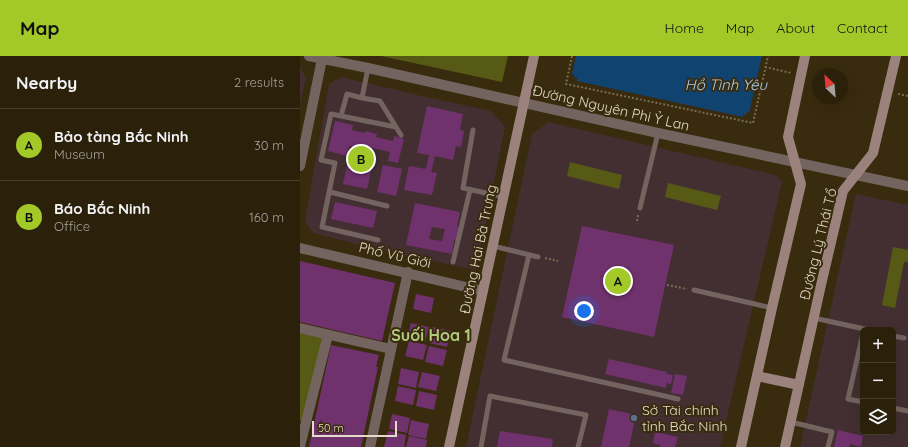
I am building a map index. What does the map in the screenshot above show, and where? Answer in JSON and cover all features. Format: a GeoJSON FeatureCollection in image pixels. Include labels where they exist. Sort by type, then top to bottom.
{"type":"FeatureCollection","features":[{"type":"Feature","properties":{"kind":"main road","name":"Đường Hai Bà Trưng"},"geometry":{"type":"LineString","coordinates":[[449,447],[534,56]]}},
{"type":"Feature","properties":{"kind":"main road"},"geometry":{"type":"LineString","coordinates":[[741,447],[801,184],[788,137],[805,56]]}},
{"type":"Feature","properties":{"kind":"main road","name":"Đường Lý Thái Tổ"},"geometry":{"type":"LineString","coordinates":[[785,447],[843,191],[873,152],[896,56]]}},
{"type":"Feature","properties":{"kind":"main road"},"geometry":{"type":"LineString","coordinates":[[757,376],[798,385]]}},
{"type":"Feature","properties":{"kind":"street","name":"Đường Nguyên Phi Ỷ Lan"},"geometry":{"type":"LineString","coordinates":[[309,56],[795,163],[908,186]]}},
{"type":"Feature","properties":{"kind":"street"},"geometry":{"type":"LineString","coordinates":[[300,166],[322,59]]}},
{"type":"Feature","properties":{"kind":"street","name":"Phố Vũ Giới"},"geometry":{"type":"LineString","coordinates":[[300,248],[408,272],[484,291]]}},
{"type":"Feature","properties":{"kind":"street"},"geometry":{"type":"LineString","coordinates":[[370,447],[408,272]]}},
{"type":"Feature","properties":{"kind":"street"},"geometry":{"type":"LineString","coordinates":[[300,328],[391,349]]}},
{"type":"Feature","properties":{"kind":"street"},"geometry":{"type":"LineString","coordinates":[[300,446],[303,422],[328,335]]}},
{"type":"Feature","properties":{"kind":"lane"},"geometry":{"type":"LineString","coordinates":[[362,98],[368,68]]}},
{"type":"Feature","properties":{"kind":"lane"},"geometry":{"type":"LineString","coordinates":[[341,116],[347,94],[380,101],[401,135]]}},
{"type":"Feature","properties":{"kind":"lane"},"geometry":{"type":"LineString","coordinates":[[378,240],[322,227],[335,163],[321,160],[331,114],[396,126]]}},
{"type":"Feature","properties":{"kind":"lane"},"geometry":{"type":"LineString","coordinates":[[473,130],[463,188],[504,197]]}},
{"type":"Feature","properties":{"kind":"lane"},"geometry":{"type":"LineString","coordinates":[[640,208],[658,133]]}},
{"type":"Feature","properties":{"kind":"lane"},"geometry":{"type":"LineString","coordinates":[[453,262],[470,190]]}},
{"type":"Feature","properties":{"kind":"lane"},"geometry":{"type":"LineString","coordinates":[[330,192],[387,206]]}},
{"type":"Feature","properties":{"kind":"lane"},"geometry":{"type":"LineString","coordinates":[[493,246],[538,257]]}},
{"type":"Feature","properties":{"kind":"lane"},"geometry":{"type":"LineString","coordinates":[[529,255],[504,360],[678,399]]}},
{"type":"Feature","properties":{"kind":"lane"},"geometry":{"type":"LineString","coordinates":[[694,290],[772,308]]}},
{"type":"Feature","properties":{"kind":"lane"},"geometry":{"type":"LineString","coordinates":[[814,318],[860,330]]}},
{"type":"Feature","properties":{"kind":"lane"},"geometry":{"type":"LineString","coordinates":[[896,337],[904,338]]}},
{"type":"Feature","properties":{"kind":"lane"},"geometry":{"type":"LineString","coordinates":[[860,351],[848,399],[860,401]]}},
{"type":"Feature","properties":{"kind":"lane"},"geometry":{"type":"LineString","coordinates":[[481,447],[490,396],[586,415],[578,447]]}},
{"type":"Feature","properties":{"kind":"lane"},"geometry":{"type":"LineString","coordinates":[[896,409],[908,411]]}},
{"type":"Feature","properties":{"kind":"lane"},"geometry":{"type":"LineString","coordinates":[[791,422],[832,432],[828,447]]}},
{"type":"Feature","properties":{"kind":"path"},"geometry":{"type":"LineString","coordinates":[[572,56],[566,84],[753,123],[768,56]]}},
{"type":"Feature","properties":{"kind":"path"},"geometry":{"type":"LineString","coordinates":[[765,67],[792,74]]}},
{"type":"Feature","properties":{"kind":"path"},"geometry":{"type":"LineString","coordinates":[[898,94],[908,96]]}},
{"type":"Feature","properties":{"kind":"path"},"geometry":{"type":"LineString","coordinates":[[538,257],[558,261]]}},
{"type":"Feature","properties":{"kind":"path"},"geometry":{"type":"LineString","coordinates":[[667,285],[694,290]]}},
{"type":"Feature","properties":{"kind":"shaded area"},"geometry":{"type":"Polygon","coordinates":[[[381,56],[508,56],[502,82],[381,56]]]}},
{"type":"Feature","properties":{"kind":"shaded area"},"geometry":{"type":"Polygon","coordinates":[[[300,68],[306,78],[300,105],[300,68]]]}},
{"type":"Feature","properties":{"kind":"shaded area"},"geometry":{"type":"Polygon","coordinates":[[[341,77],[491,111],[505,127],[476,270],[384,251],[313,233],[305,221],[329,84],[341,77]]]}},
{"type":"Feature","properties":{"kind":"shaded area"},"geometry":{"type":"Polygon","coordinates":[[[548,122],[776,175],[782,182],[720,447],[466,447],[532,134],[548,122]]]}},
{"type":"Feature","properties":{"kind":"shaded area"},"geometry":{"type":"Polygon","coordinates":[[[570,162],[622,175],[619,189],[567,176],[570,162]]]}},
{"type":"Feature","properties":{"kind":"shaded area"},"geometry":{"type":"Polygon","coordinates":[[[668,183],[721,196],[717,210],[665,197],[668,183]]]}},
{"type":"Feature","properties":{"kind":"shaded area"},"geometry":{"type":"Polygon","coordinates":[[[856,194],[908,205],[908,447],[800,447],[856,194]]]}},
{"type":"Feature","properties":{"kind":"shaded area"},"geometry":{"type":"Polygon","coordinates":[[[893,247],[908,250],[908,262],[904,262],[895,308],[882,305],[893,247]]]}},
{"type":"Feature","properties":{"kind":"shaded area"},"geometry":{"type":"Polygon","coordinates":[[[300,328],[328,335],[305,422],[300,421],[300,328]]]}},
{"type":"Feature","properties":{"kind":"water","name":"Hồ Tình Yêu"},"geometry":{"type":"Polygon","coordinates":[[[576,56],[762,56],[749,113],[746,112],[746,115],[743,115],[743,117],[577,81],[577,78],[572,74],[576,56]]]}},
{"type":"Feature","properties":{"kind":"building"},"geometry":{"type":"Polygon","coordinates":[[[427,106],[463,114],[460,130],[464,131],[461,147],[456,146],[453,160],[435,156],[431,172],[437,173],[432,195],[404,190],[409,166],[426,169],[429,155],[417,153],[427,106]]]}},
{"type":"Feature","properties":{"kind":"building"},"geometry":{"type":"Polygon","coordinates":[[[335,121],[353,125],[352,130],[365,133],[366,131],[377,134],[376,137],[393,141],[394,136],[404,139],[398,163],[388,161],[390,152],[373,148],[371,157],[374,158],[367,189],[343,184],[351,148],[358,150],[358,148],[349,146],[347,156],[328,151],[335,121]]]}},
{"type":"Feature","properties":{"kind":"building"},"geometry":{"type":"Polygon","coordinates":[[[383,165],[402,169],[396,196],[377,192],[383,165]]]}},
{"type":"Feature","properties":{"kind":"building"},"geometry":{"type":"Polygon","coordinates":[[[335,202],[377,211],[373,228],[331,219],[335,202]]]}},
{"type":"Feature","properties":{"kind":"building"},"geometry":{"type":"Polygon","coordinates":[[[415,203],[460,212],[457,227],[461,227],[458,241],[454,240],[452,254],[406,245],[415,203]],[[432,227],[429,239],[442,241],[445,229],[432,227]]]}},
{"type":"Feature","properties":{"kind":"building"},"geometry":{"type":"Polygon","coordinates":[[[582,226],[674,245],[654,337],[562,317],[582,226]]]}},
{"type":"Feature","properties":{"kind":"building"},"geometry":{"type":"Polygon","coordinates":[[[300,261],[395,283],[382,341],[300,322],[300,261]]]}},
{"type":"Feature","properties":{"kind":"building"},"geometry":{"type":"Polygon","coordinates":[[[416,294],[434,298],[431,313],[413,309],[416,294]]]}},
{"type":"Feature","properties":{"kind":"building"},"geometry":{"type":"Polygon","coordinates":[[[411,323],[429,327],[425,342],[407,338],[411,323]]]}},
{"type":"Feature","properties":{"kind":"building"},"geometry":{"type":"Polygon","coordinates":[[[433,327],[451,331],[447,347],[429,343],[433,327]]]}},
{"type":"Feature","properties":{"kind":"building"},"geometry":{"type":"Polygon","coordinates":[[[409,341],[427,345],[423,360],[405,356],[409,341]]]}},
{"type":"Feature","properties":{"kind":"building"},"geometry":{"type":"Polygon","coordinates":[[[331,345],[379,355],[376,367],[378,367],[361,447],[309,447],[331,345]]]}},
{"type":"Feature","properties":{"kind":"building"},"geometry":{"type":"Polygon","coordinates":[[[429,346],[447,350],[443,366],[425,362],[429,346]]]}},
{"type":"Feature","properties":{"kind":"building"},"geometry":{"type":"Polygon","coordinates":[[[609,359],[667,372],[667,374],[673,375],[671,384],[667,383],[666,388],[605,374],[609,359]]]}},
{"type":"Feature","properties":{"kind":"building"},"geometry":{"type":"Polygon","coordinates":[[[401,368],[419,372],[416,388],[398,384],[401,368]]]}},
{"type":"Feature","properties":{"kind":"building"},"geometry":{"type":"Polygon","coordinates":[[[422,372],[440,376],[436,391],[418,387],[422,372]]]}},
{"type":"Feature","properties":{"kind":"building"},"geometry":{"type":"Polygon","coordinates":[[[675,374],[687,376],[683,395],[671,393],[675,374]]]}},
{"type":"Feature","properties":{"kind":"building"},"geometry":{"type":"Polygon","coordinates":[[[398,386],[416,390],[413,405],[395,401],[398,386]]]}},
{"type":"Feature","properties":{"kind":"building"},"geometry":{"type":"Polygon","coordinates":[[[419,391],[437,395],[434,410],[416,406],[419,391]]]}},
{"type":"Feature","properties":{"kind":"building"},"geometry":{"type":"Polygon","coordinates":[[[609,409],[636,415],[629,447],[601,447],[609,409]]]}},
{"type":"Feature","properties":{"kind":"building"},"geometry":{"type":"Polygon","coordinates":[[[392,414],[410,418],[407,433],[389,429],[392,414]]]}},
{"type":"Feature","properties":{"kind":"building"},"geometry":{"type":"Polygon","coordinates":[[[411,420],[429,424],[426,439],[408,435],[411,420]]]}},
{"type":"Feature","properties":{"kind":"building"},"geometry":{"type":"Polygon","coordinates":[[[838,430],[863,436],[861,447],[850,444],[849,447],[834,447],[838,430]]]}},
{"type":"Feature","properties":{"kind":"building"},"geometry":{"type":"Polygon","coordinates":[[[388,431],[406,435],[404,447],[384,447],[388,431]]]}},
{"type":"Feature","properties":{"kind":"building"},"geometry":{"type":"Polygon","coordinates":[[[500,431],[553,439],[552,447],[497,447],[500,431]]]}},
{"type":"Feature","properties":{"kind":"building"},"geometry":{"type":"Polygon","coordinates":[[[655,432],[678,437],[675,447],[660,447],[660,445],[653,443],[655,432]]]}},
{"type":"Feature","properties":{"kind":"building"},"geometry":{"type":"Polygon","coordinates":[[[409,436],[427,440],[426,447],[406,447],[409,436]]]}},
{"type":"Feature","properties":{"kind":"place","name":"Báo Bắc Ninh"},"geometry":{"type":"Point","coordinates":[361,159]}},
{"type":"Feature","properties":{"kind":"place","name":"Bảo tàng Bắc Ninh"},"geometry":{"type":"Point","coordinates":[618,281]}},
{"type":"Feature","properties":{"kind":"place","name":"Sở Tài chính tỉnh Bắc Ninh"},"geometry":{"type":"Point","coordinates":[634,418]}},
{"type":"Feature","properties":{"kind":"district","name":"Suối Hoa 1"},"geometry":{"type":"Point","coordinates":[431,335]}}]}
